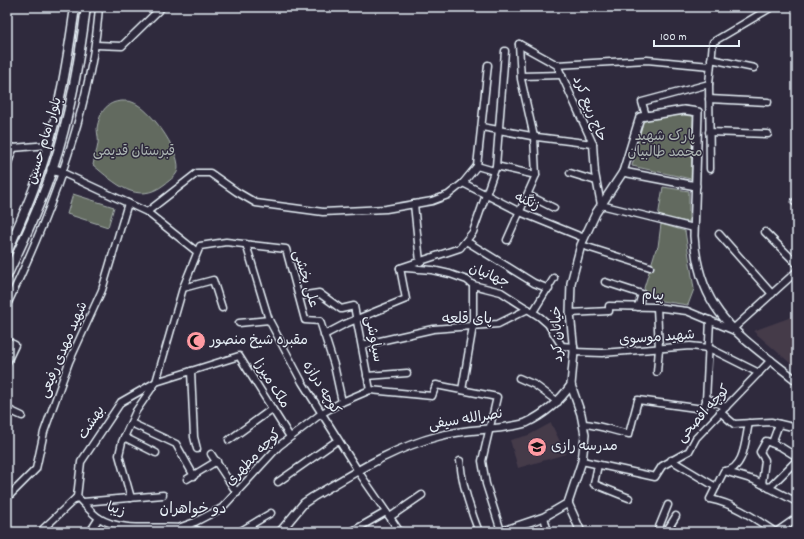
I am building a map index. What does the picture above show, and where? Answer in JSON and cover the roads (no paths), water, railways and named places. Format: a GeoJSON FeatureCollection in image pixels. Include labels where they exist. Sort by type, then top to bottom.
{"type":"FeatureCollection","features":[{"type":"Feature","properties":{"kind":"main road","name":"بلوار امام حسین"},"geometry":{"type":"LineString","coordinates":[[7,252],[38,180],[48,145],[68,59],[75,7]]}},
{"type":"Feature","properties":{"kind":"main road","name":"بلوار امام حسین"},"geometry":{"type":"LineString","coordinates":[[7,276],[57,170],[75,82],[86,7]]}},
{"type":"Feature","properties":{"kind":"street"},"geometry":{"type":"LineString","coordinates":[[7,305],[49,209],[57,170],[84,99],[96,44],[99,7]]}},
{"type":"Feature","properties":{"kind":"street"},"geometry":{"type":"LineString","coordinates":[[96,44],[122,46],[162,7]]}},
{"type":"Feature","properties":{"kind":"street"},"geometry":{"type":"LineString","coordinates":[[710,169],[709,84],[713,42],[772,7]]}},
{"type":"Feature","properties":{"kind":"street","name":"حاج ربیع کرد"},"geometry":{"type":"LineString","coordinates":[[521,76],[519,44],[557,65],[593,144],[596,180],[601,206]]}},
{"type":"Feature","properties":{"kind":"street"},"geometry":{"type":"LineString","coordinates":[[342,402],[334,365],[324,335],[345,324],[406,299],[400,268],[460,248],[473,232],[495,168],[505,51]]}},
{"type":"Feature","properties":{"kind":"street"},"geometry":{"type":"LineString","coordinates":[[711,59],[754,68]]}},
{"type":"Feature","properties":{"kind":"street"},"geometry":{"type":"LineString","coordinates":[[557,65],[647,60],[710,66]]}},
{"type":"Feature","properties":{"kind":"street"},"geometry":{"type":"LineString","coordinates":[[147,212],[197,173],[210,173],[256,203],[323,212],[386,209],[432,201],[448,195],[463,183],[477,166],[488,66]]}},
{"type":"Feature","properties":{"kind":"street"},"geometry":{"type":"LineString","coordinates":[[507,240],[536,175],[534,137],[521,76],[562,75]]}},
{"type":"Feature","properties":{"kind":"street"},"geometry":{"type":"LineString","coordinates":[[709,84],[642,102],[646,116],[684,110],[698,112],[694,228],[695,255],[704,286],[710,301],[734,330],[797,381]]}},
{"type":"Feature","properties":{"kind":"street"},"geometry":{"type":"LineString","coordinates":[[709,99],[768,102]]}},
{"type":"Feature","properties":{"kind":"street","name":"خیابان کرد"},"geometry":{"type":"LineString","coordinates":[[568,502],[582,461],[585,435],[584,424],[571,385],[574,350],[570,313],[571,283],[583,241],[601,206],[623,172],[640,117],[646,116]]}},
{"type":"Feature","properties":{"kind":"street"},"geometry":{"type":"LineString","coordinates":[[482,127],[534,137],[593,144]]}},
{"type":"Feature","properties":{"kind":"street"},"geometry":{"type":"LineString","coordinates":[[709,132],[768,134]]}},
{"type":"Feature","properties":{"kind":"street"},"geometry":{"type":"LineString","coordinates":[[7,164],[10,150],[48,145]]}},
{"type":"Feature","properties":{"kind":"street"},"geometry":{"type":"LineString","coordinates":[[477,166],[536,175]]}},
{"type":"Feature","properties":{"kind":"street"},"geometry":{"type":"LineString","coordinates":[[57,170],[147,212],[196,252],[183,288],[156,382],[136,411],[124,437],[119,455],[131,498]]}},
{"type":"Feature","properties":{"kind":"street"},"geometry":{"type":"LineString","coordinates":[[623,172],[696,186]]}},
{"type":"Feature","properties":{"kind":"street"},"geometry":{"type":"LineString","coordinates":[[570,173],[596,180]]}},
{"type":"Feature","properties":{"kind":"street","name":"زنگنه"},"geometry":{"type":"LineString","coordinates":[[463,183],[520,212],[583,241],[650,267]]}},
{"type":"Feature","properties":{"kind":"street"},"geometry":{"type":"LineString","coordinates":[[528,195],[554,208]]}},
{"type":"Feature","properties":{"kind":"street","name":"شهید مهدی رفیعی"},"geometry":{"type":"LineString","coordinates":[[7,498],[18,489],[36,469],[44,432],[69,362],[102,290],[128,203]]}},
{"type":"Feature","properties":{"kind":"street"},"geometry":{"type":"LineString","coordinates":[[414,204],[420,262]]}},
{"type":"Feature","properties":{"kind":"street"},"geometry":{"type":"LineString","coordinates":[[601,206],[694,228]]}},
{"type":"Feature","properties":{"kind":"street"},"geometry":{"type":"LineString","coordinates":[[765,232],[797,264]]}},
{"type":"Feature","properties":{"kind":"street"},"geometry":{"type":"LineString","coordinates":[[719,234],[772,294]]}},
{"type":"Feature","properties":{"kind":"street"},"geometry":{"type":"LineString","coordinates":[[466,241],[534,283],[549,288]]}},
{"type":"Feature","properties":{"kind":"street","name":"علی بخشی"},"geometry":{"type":"LineString","coordinates":[[196,252],[200,246],[226,242],[286,249],[305,320],[320,321],[324,335]]}},
{"type":"Feature","properties":{"kind":"street","name":"کوچه درازه"},"geometry":{"type":"LineString","coordinates":[[246,244],[269,320],[302,382],[358,471],[400,532]]}},
{"type":"Feature","properties":{"kind":"street","name":"جهانیان"},"geometry":{"type":"LineString","coordinates":[[400,268],[432,270],[450,274],[467,280],[473,285],[501,292],[548,324],[562,346],[574,350]]}},
{"type":"Feature","properties":{"kind":"street"},"geometry":{"type":"LineString","coordinates":[[734,330],[797,271]]}},
{"type":"Feature","properties":{"kind":"street"},"geometry":{"type":"LineString","coordinates":[[362,345],[433,329],[498,324],[531,311],[549,288],[554,278]]}},
{"type":"Feature","properties":{"kind":"street"},"geometry":{"type":"LineString","coordinates":[[183,288],[213,280],[222,308]]}},
{"type":"Feature","properties":{"kind":"street"},"geometry":{"type":"LineString","coordinates":[[605,282],[642,294],[638,307]]}},
{"type":"Feature","properties":{"kind":"street"},"geometry":{"type":"LineString","coordinates":[[462,390],[474,326],[473,285]]}},
{"type":"Feature","properties":{"kind":"street","name":"سیاوشی"},"geometry":{"type":"LineString","coordinates":[[299,296],[319,293],[342,309],[354,306],[370,390]]}},
{"type":"Feature","properties":{"kind":"street","name":"پیام"},"geometry":{"type":"LineString","coordinates":[[570,313],[609,311],[610,306],[657,307],[687,311],[734,330]]}},
{"type":"Feature","properties":{"kind":"street"},"geometry":{"type":"LineString","coordinates":[[657,307],[659,349],[657,372]]}},
{"type":"Feature","properties":{"kind":"street"},"geometry":{"type":"LineString","coordinates":[[239,323],[269,320]]}},
{"type":"Feature","properties":{"kind":"street"},"geometry":{"type":"LineString","coordinates":[[584,424],[598,425],[612,431],[629,434],[638,400],[703,409],[706,398],[710,320]]}},
{"type":"Feature","properties":{"kind":"street"},"geometry":{"type":"LineString","coordinates":[[7,341],[15,345],[7,362]]}},
{"type":"Feature","properties":{"kind":"street","name":"شهید موسوی"},"geometry":{"type":"LineString","coordinates":[[574,350],[602,353],[690,346],[709,348],[759,373]]}},
{"type":"Feature","properties":{"kind":"street","name":"ملک میرزا"},"geometry":{"type":"LineString","coordinates":[[156,382],[239,356],[290,437]]}},
{"type":"Feature","properties":{"kind":"street","name":"کوچه افصحی"},"geometry":{"type":"LineString","coordinates":[[582,461],[655,477],[662,466],[690,451],[696,438],[771,360]]}},
{"type":"Feature","properties":{"kind":"street"},"geometry":{"type":"LineString","coordinates":[[191,370],[194,437],[197,449]]}},
{"type":"Feature","properties":{"kind":"street"},"geometry":{"type":"LineString","coordinates":[[368,376],[407,373]]}},
{"type":"Feature","properties":{"kind":"street"},"geometry":{"type":"LineString","coordinates":[[519,378],[535,385],[558,402]]}},
{"type":"Feature","properties":{"kind":"street","name":"بهشت"},"geometry":{"type":"LineString","coordinates":[[77,497],[81,462],[121,402],[156,382]]}},
{"type":"Feature","properties":{"kind":"street"},"geometry":{"type":"LineString","coordinates":[[370,390],[432,396],[436,385],[497,397],[482,461],[486,484],[501,532],[544,517],[568,502],[581,532]]}},
{"type":"Feature","properties":{"kind":"street","name":"نصرالله سیفی"},"geometry":{"type":"LineString","coordinates":[[280,532],[304,503],[358,471],[405,446],[452,433],[526,423],[538,418],[558,402],[571,385]]}},
{"type":"Feature","properties":{"kind":"street","name":"کوچه مطهری"},"geometry":{"type":"LineString","coordinates":[[181,527],[195,522],[222,508],[279,446],[322,413],[342,402],[370,390]]}},
{"type":"Feature","properties":{"kind":"street"},"geometry":{"type":"LineString","coordinates":[[706,398],[726,407]]}},
{"type":"Feature","properties":{"kind":"street"},"geometry":{"type":"LineString","coordinates":[[7,409],[22,416]]}},
{"type":"Feature","properties":{"kind":"street"},"geometry":{"type":"LineString","coordinates":[[230,440],[272,409]]}},
{"type":"Feature","properties":{"kind":"street"},"geometry":{"type":"LineString","coordinates":[[720,412],[734,424],[779,424],[797,428]]}},
{"type":"Feature","properties":{"kind":"street"},"geometry":{"type":"LineString","coordinates":[[131,422],[176,444],[194,476]]}},
{"type":"Feature","properties":{"kind":"street"},"geometry":{"type":"LineString","coordinates":[[724,471],[733,470],[739,465],[749,423]]}},
{"type":"Feature","properties":{"kind":"street"},"geometry":{"type":"LineString","coordinates":[[772,444],[779,424]]}},
{"type":"Feature","properties":{"kind":"street"},"geometry":{"type":"LineString","coordinates":[[124,437],[156,453]]}},
{"type":"Feature","properties":{"kind":"street"},"geometry":{"type":"LineString","coordinates":[[278,482],[338,440]]}},
{"type":"Feature","properties":{"kind":"street"},"geometry":{"type":"LineString","coordinates":[[762,484],[765,460],[760,452],[766,441],[782,447],[797,457]]}},
{"type":"Feature","properties":{"kind":"street"},"geometry":{"type":"LineString","coordinates":[[211,454],[237,493]]}},
{"type":"Feature","properties":{"kind":"street"},"geometry":{"type":"LineString","coordinates":[[671,460],[716,487]]}},
{"type":"Feature","properties":{"kind":"street"},"geometry":{"type":"LineString","coordinates":[[769,488],[797,460]]}},
{"type":"Feature","properties":{"kind":"street"},"geometry":{"type":"LineString","coordinates":[[187,479],[217,461]]}},
{"type":"Feature","properties":{"kind":"street"},"geometry":{"type":"LineString","coordinates":[[460,461],[463,484],[479,532]]}},
{"type":"Feature","properties":{"kind":"street"},"geometry":{"type":"LineString","coordinates":[[598,465],[594,484],[629,498]]}},
{"type":"Feature","properties":{"kind":"street"},"geometry":{"type":"LineString","coordinates":[[724,471],[762,484],[797,502]]}},
{"type":"Feature","properties":{"kind":"street"},"geometry":{"type":"LineString","coordinates":[[724,471],[710,499],[722,501],[740,509],[776,532],[797,518]]}},
{"type":"Feature","properties":{"kind":"street"},"geometry":{"type":"LineString","coordinates":[[83,502],[162,495]]}},
{"type":"Feature","properties":{"kind":"street"},"geometry":{"type":"LineString","coordinates":[[351,532],[422,495]]}},
{"type":"Feature","properties":{"kind":"street"},"geometry":{"type":"LineString","coordinates":[[44,532],[43,530],[77,497]]}},
{"type":"Feature","properties":{"kind":"street","name":"زیبا"},"geometry":{"type":"LineString","coordinates":[[77,497],[99,518],[112,524],[142,528],[181,527],[199,531]]}},
{"type":"Feature","properties":{"kind":"street"},"geometry":{"type":"LineString","coordinates":[[657,532],[668,505]]}},
{"type":"Feature","properties":{"kind":"street"},"geometry":{"type":"LineString","coordinates":[[239,532],[271,513]]}},
{"type":"Feature","properties":{"kind":"street"},"geometry":{"type":"LineString","coordinates":[[666,532],[676,516]]}},
{"type":"Feature","properties":{"kind":"street"},"geometry":{"type":"LineString","coordinates":[[544,517],[548,532]]}},
{"type":"Feature","properties":{"kind":"street"},"geometry":{"type":"LineString","coordinates":[[90,532],[99,518]]}},
{"type":"Feature","properties":{"kind":"place","name":"مقبره شیخ منصور"},"geometry":{"type":"Point","coordinates":[196,341]}},
{"type":"Feature","properties":{"kind":"place","name":"مدرسه رازی"},"geometry":{"type":"Point","coordinates":[537,447]}},
{"type":"Feature","properties":{"kind":"district","name":"پای قلعه"},"geometry":{"type":"Point","coordinates":[467,320]}},
{"type":"Feature","properties":{"kind":"district","name":"دو خواهران"},"geometry":{"type":"Point","coordinates":[193,510]}},
{"type":"Feature","properties":{"kind":"park label","name":"پارک شهید محمد طالبیان"},"geometry":{"type":"Point","coordinates":[665,146]}},
{"type":"Feature","properties":{"kind":"park label","name":"قبرستان قدیمی"},"geometry":{"type":"Point","coordinates":[134,152]}}]}
